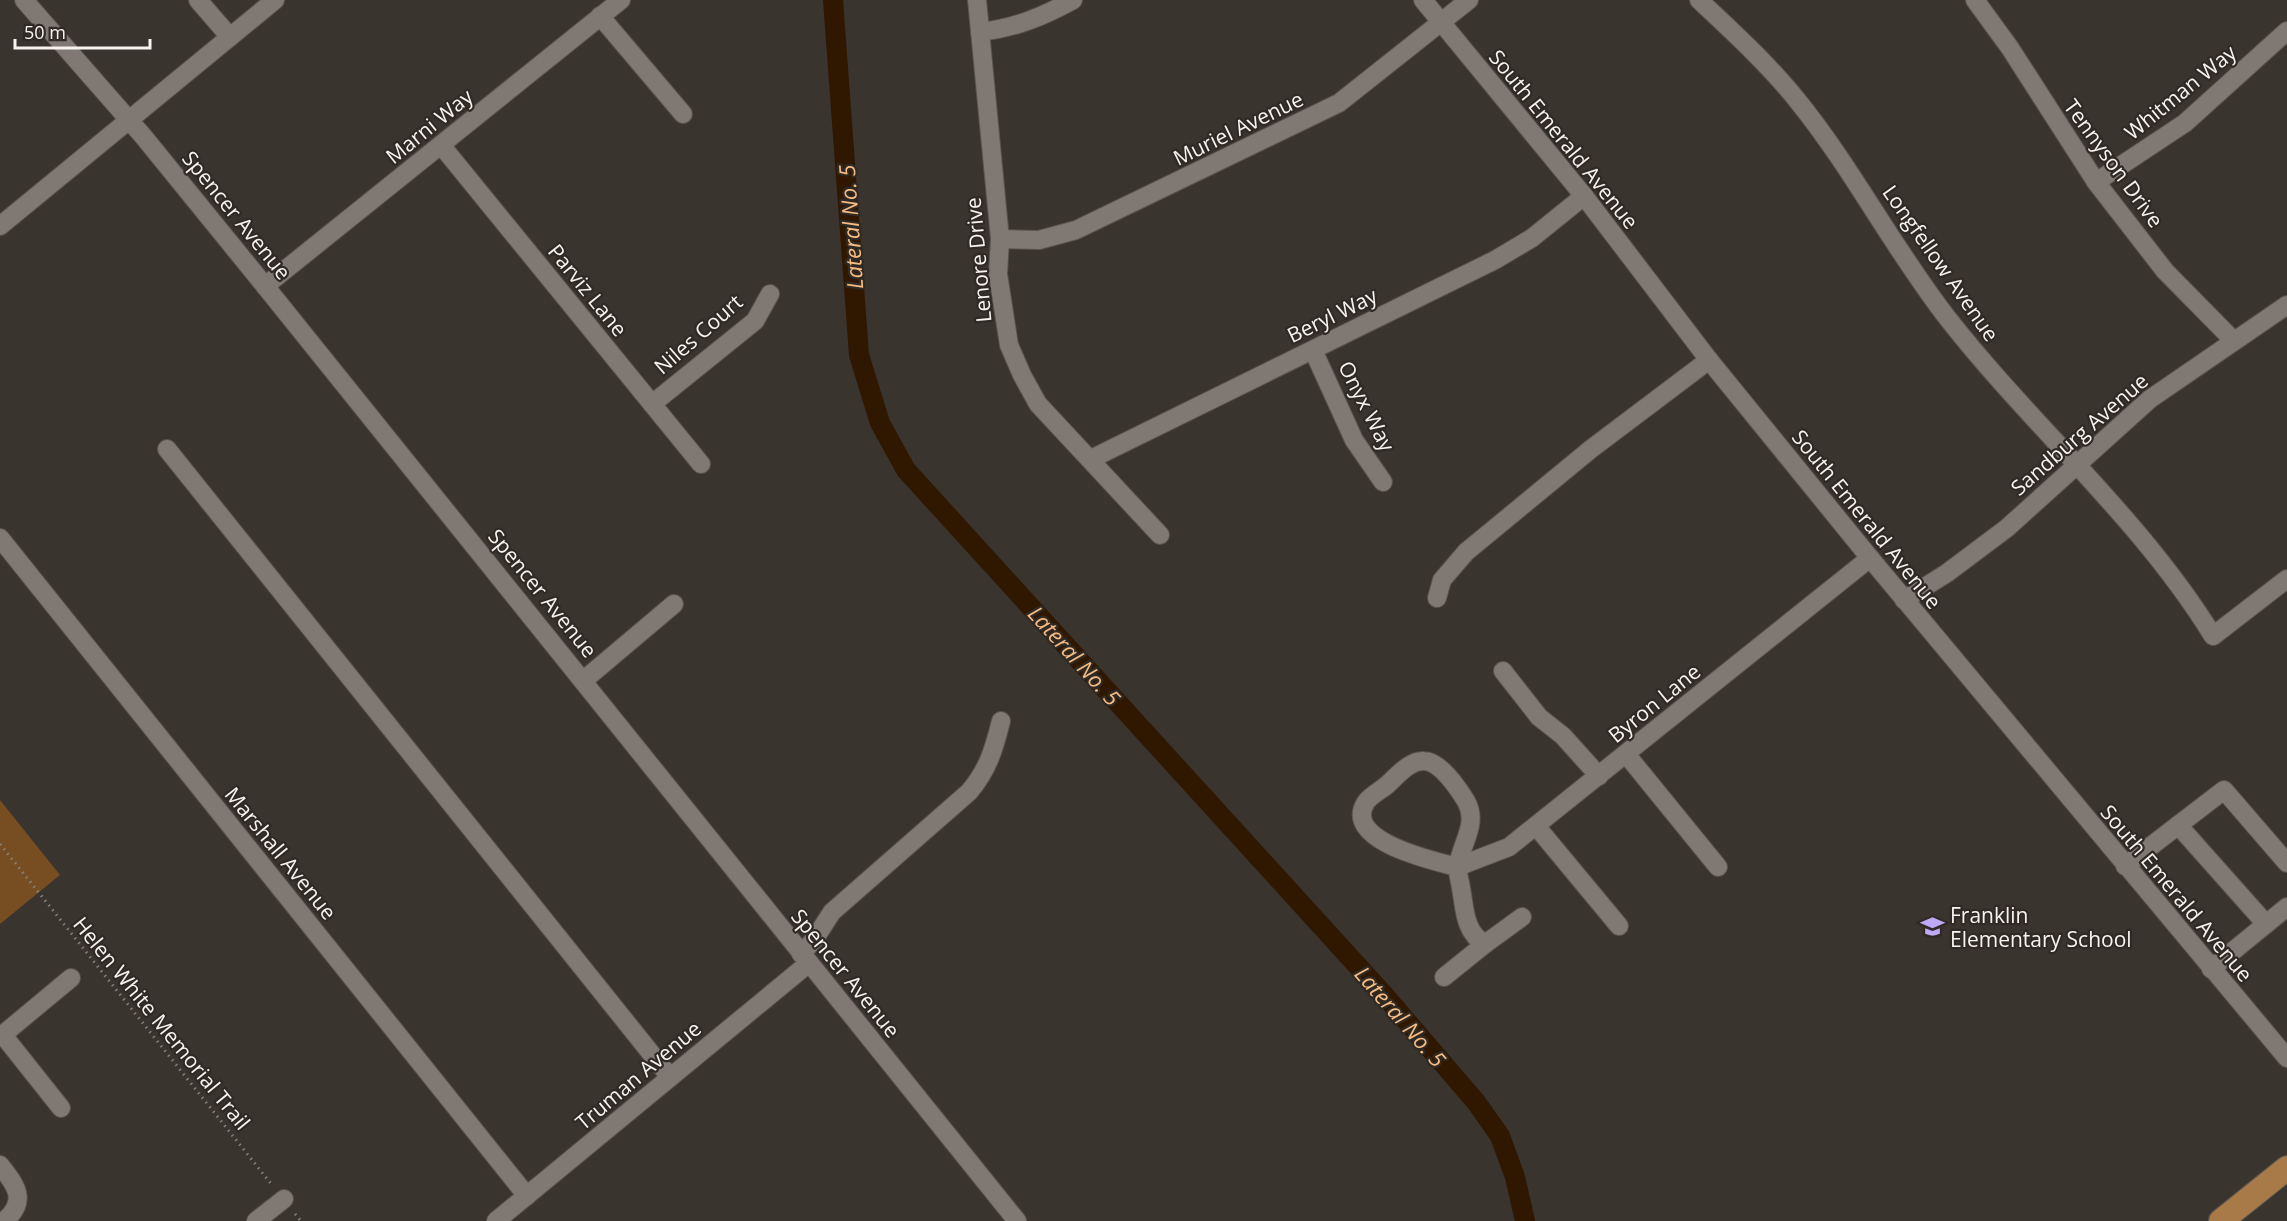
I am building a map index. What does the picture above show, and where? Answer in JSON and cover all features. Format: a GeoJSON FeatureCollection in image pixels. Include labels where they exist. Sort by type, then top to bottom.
{"type":"FeatureCollection","features":[{"type":"Feature","properties":{"kind":"main road"},"geometry":{"type":"LineString","coordinates":[[2221,1221],[2287,1168]]}},
{"type":"Feature","properties":{"kind":"street","name":"Spencer Avenue"},"geometry":{"type":"LineString","coordinates":[[24,0],[128,119],[266,286],[1017,1221]]}},
{"type":"Feature","properties":{"kind":"street"},"geometry":{"type":"LineString","coordinates":[[198,0],[230,37]]}},
{"type":"Feature","properties":{"kind":"street"},"geometry":{"type":"LineString","coordinates":[[0,226],[275,0]]}},
{"type":"Feature","properties":{"kind":"street","name":"Marni Way"},"geometry":{"type":"LineString","coordinates":[[266,286],[621,0]]}},
{"type":"Feature","properties":{"kind":"street","name":"Lenore Drive"},"geometry":{"type":"LineString","coordinates":[[977,0],[1000,239],[998,274],[1009,345],[1038,404],[1160,535]]}},
{"type":"Feature","properties":{"kind":"street"},"geometry":{"type":"LineString","coordinates":[[980,32],[1005,29],[1039,19],[1073,0]]}},
{"type":"Feature","properties":{"kind":"street","name":"South Emerald Avenue"},"geometry":{"type":"LineString","coordinates":[[1423,0],[1584,196],[1709,360],[1904,600],[2287,1058]]}},
{"type":"Feature","properties":{"kind":"street","name":"Muriel Avenue"},"geometry":{"type":"LineString","coordinates":[[1000,239],[1039,240],[1076,230],[1340,103],[1469,0]]}},
{"type":"Feature","properties":{"kind":"street","name":"Longfellow Avenue"},"geometry":{"type":"LineString","coordinates":[[1699,0],[1797,99],[1842,161],[1948,318],[2010,393],[2164,564],[2213,636],[2287,579]]}},
{"type":"Feature","properties":{"kind":"street","name":"Tennyson Drive"},"geometry":{"type":"LineString","coordinates":[[1975,0],[2010,48],[2096,182],[2165,271],[2233,340]]}},
{"type":"Feature","properties":{"kind":"street"},"geometry":{"type":"LineString","coordinates":[[600,16],[683,114]]}},
{"type":"Feature","properties":{"kind":"street","name":"Whitman Way"},"geometry":{"type":"LineString","coordinates":[[2096,182],[2185,123],[2287,31]]}},
{"type":"Feature","properties":{"kind":"street","name":"Parviz Lane"},"geometry":{"type":"LineString","coordinates":[[441,145],[701,464]]}},
{"type":"Feature","properties":{"kind":"street","name":"Beryl Way"},"geometry":{"type":"LineString","coordinates":[[1091,459],[1495,260],[1532,238],[1584,196]]}},
{"type":"Feature","properties":{"kind":"street","name":"Niles Court"},"geometry":{"type":"LineString","coordinates":[[652,404],[755,321],[770,294]]}},
{"type":"Feature","properties":{"kind":"street","name":"Sandburg Avenue"},"geometry":{"type":"LineString","coordinates":[[1904,600],[1947,573],[2007,528],[2075,464],[2150,399],[2287,305]]}},
{"type":"Feature","properties":{"kind":"street","name":"Onyx Way"},"geometry":{"type":"LineString","coordinates":[[1313,350],[1354,440],[1383,482]]}},
{"type":"Feature","properties":{"kind":"street"},"geometry":{"type":"LineString","coordinates":[[1437,598],[1442,580],[1466,552],[1591,449],[1709,360]]}},
{"type":"Feature","properties":{"kind":"street"},"geometry":{"type":"LineString","coordinates":[[167,449],[670,1077]]}},
{"type":"Feature","properties":{"kind":"street","name":"Marshall Avenue"},"geometry":{"type":"LineString","coordinates":[[0,538],[527,1196]]}},
{"type":"Feature","properties":{"kind":"street","name":"Byron Lane"},"geometry":{"type":"LineString","coordinates":[[1457,867],[1509,847],[1870,558]]}},
{"type":"Feature","properties":{"kind":"street"},"geometry":{"type":"LineString","coordinates":[[584,680],[674,604]]}},
{"type":"Feature","properties":{"kind":"street"},"geometry":{"type":"LineString","coordinates":[[1503,671],[1539,717],[1563,736],[1599,776]]}},
{"type":"Feature","properties":{"kind":"street","name":"Truman Avenue"},"geometry":{"type":"LineString","coordinates":[[496,1221],[670,1077],[805,959],[832,912],[969,792],[984,775],[993,755],[1001,721]]}},
{"type":"Feature","properties":{"kind":"street"},"geometry":{"type":"LineString","coordinates":[[1626,754],[1718,867]]}},
{"type":"Feature","properties":{"kind":"street"},"geometry":{"type":"LineString","coordinates":[[1457,867],[1397,848],[1375,837],[1365,826],[1362,814],[1366,802],[1415,762],[1426,761],[1438,767],[1466,801],[1471,815],[1469,831],[1457,867],[1469,926],[1485,944]]}},
{"type":"Feature","properties":{"kind":"street"},"geometry":{"type":"LineString","coordinates":[[2125,866],[2224,790],[2287,863]]}},
{"type":"Feature","properties":{"kind":"street"},"geometry":{"type":"LineString","coordinates":[[2178,825],[2266,924]]}},
{"type":"Feature","properties":{"kind":"street"},"geometry":{"type":"LineString","coordinates":[[1536,826],[1619,926]]}},
{"type":"Feature","properties":{"kind":"street"},"geometry":{"type":"LineString","coordinates":[[2211,969],[2287,908]]}},
{"type":"Feature","properties":{"kind":"street"},"geometry":{"type":"LineString","coordinates":[[1444,977],[1522,917]]}},
{"type":"Feature","properties":{"kind":"street"},"geometry":{"type":"LineString","coordinates":[[61,1108],[1,1036],[71,978]]}},
{"type":"Feature","properties":{"kind":"street"},"geometry":{"type":"LineString","coordinates":[[0,1165],[17,1186],[18,1201],[4,1221]]}},
{"type":"Feature","properties":{"kind":"street"},"geometry":{"type":"LineString","coordinates":[[256,1221],[284,1199]]}},
{"type":"Feature","properties":{"kind":"path","name":"Helen White Memorial Trail"},"geometry":{"type":"LineString","coordinates":[[0,844],[301,1221]]}},
{"type":"Feature","properties":{"kind":"shaded area"},"geometry":{"type":"Polygon","coordinates":[[[0,800],[60,875],[0,924],[0,800]]]}},
{"type":"Feature","properties":{"kind":"waterway","name":"Lateral No. 5"},"geometry":{"type":"LineString","coordinates":[[833,0],[859,355],[880,423],[906,470],[1385,996],[1476,1102],[1500,1136],[1515,1177],[1525,1221]]}},
{"type":"Feature","properties":{"kind":"place","name":"Franklin Elementary School"},"geometry":{"type":"Point","coordinates":[1932,927]}}]}
